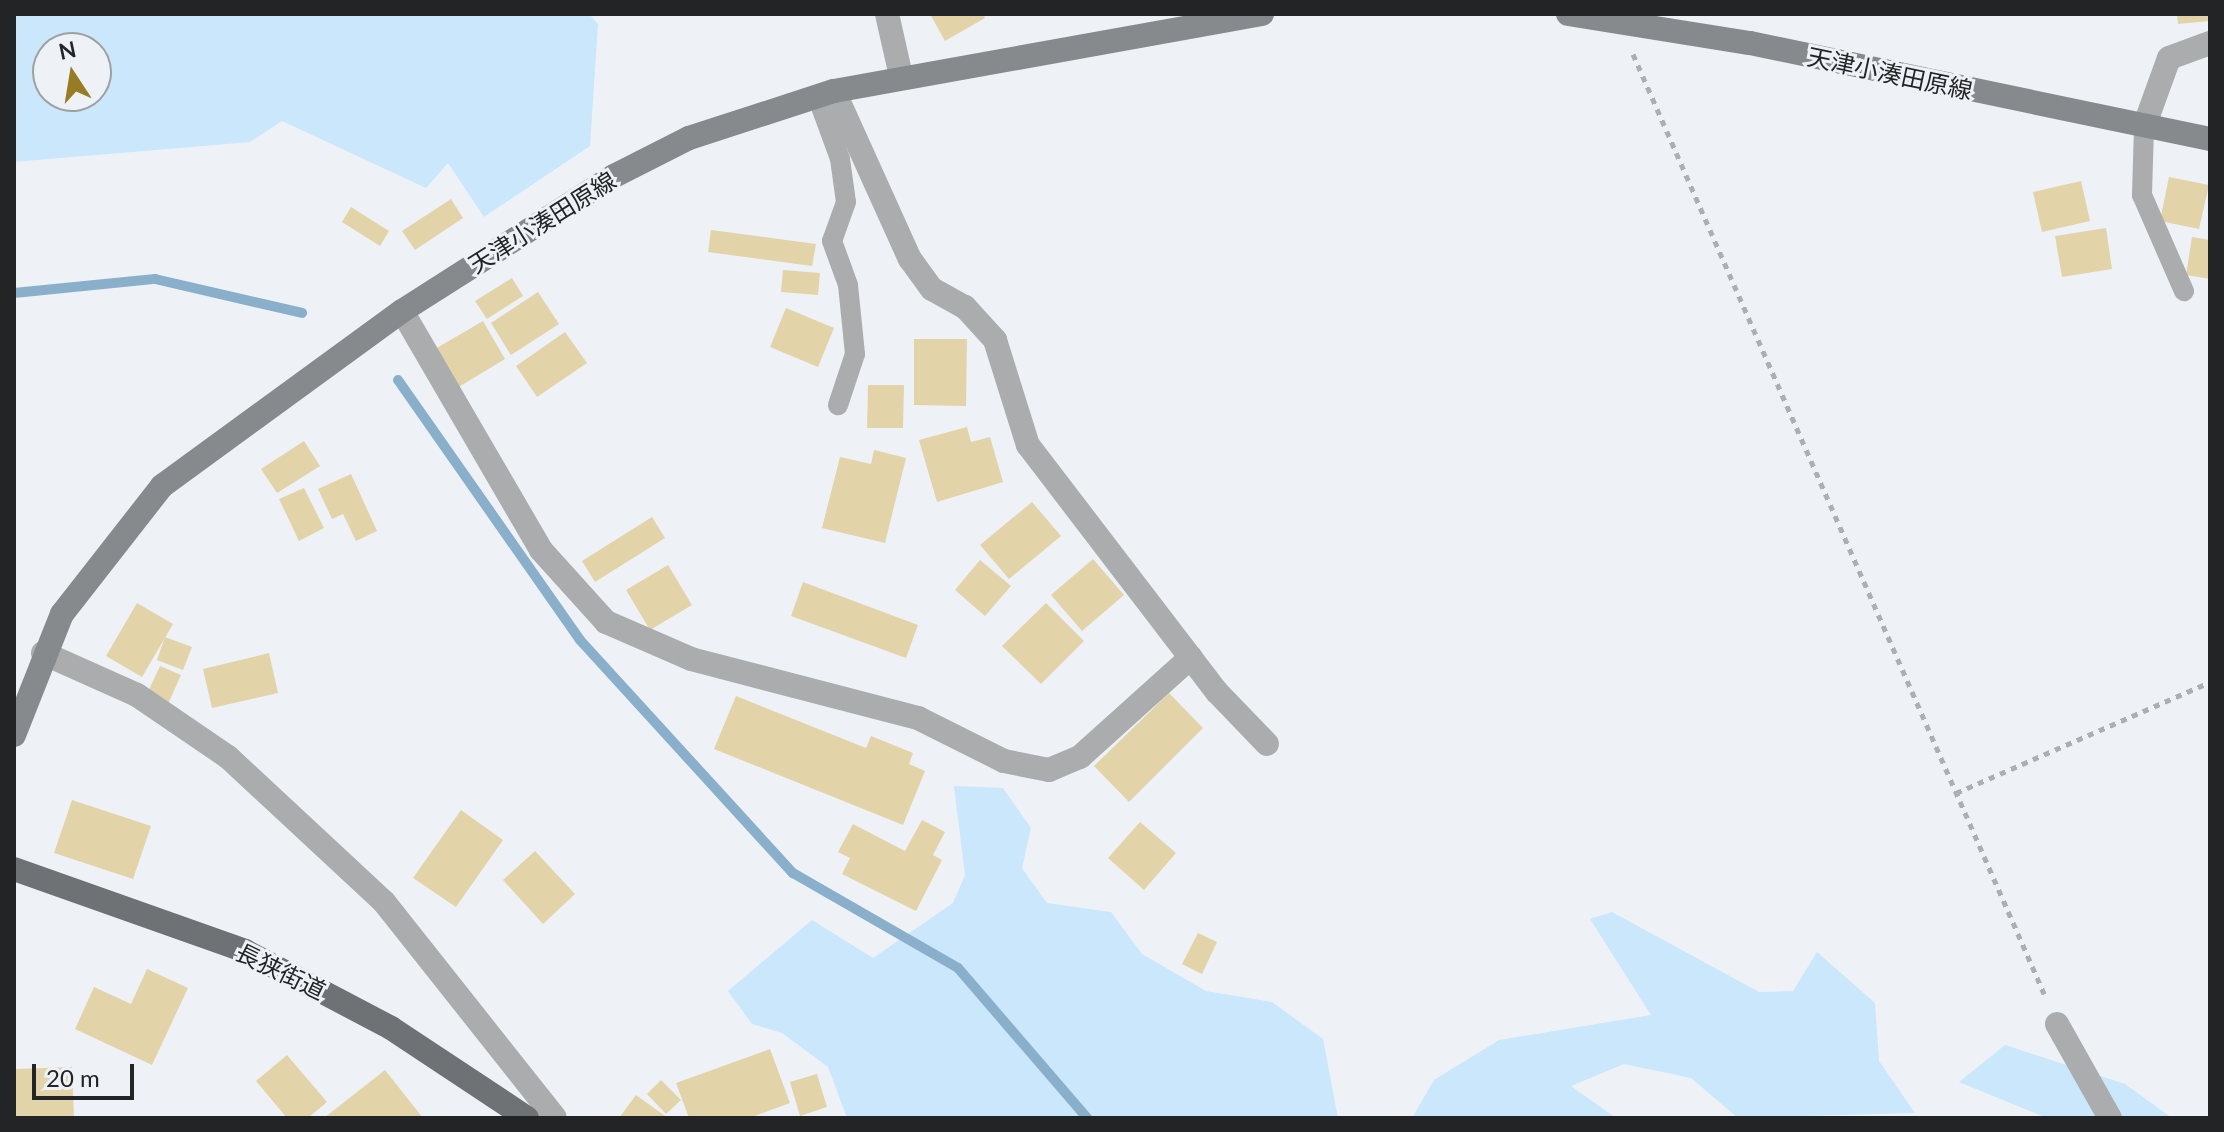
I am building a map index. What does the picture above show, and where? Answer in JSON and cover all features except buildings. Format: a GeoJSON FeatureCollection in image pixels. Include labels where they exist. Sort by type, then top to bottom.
{"type":"FeatureCollection","features":[{"type":"Feature","properties":{"kind":"main road","name":"天津小湊田原線"},"geometry":{"type":"LineString","coordinates":[[14,734],[43,653],[84,578],[162,486],[402,311],[614,176],[689,138],[826,93],[901,76],[1262,14]]}},
{"type":"Feature","properties":{"kind":"main road","name":"天津小湊田原線"},"geometry":{"type":"LineString","coordinates":[[1568,14],[1617,17],[2210,139]]}},
{"type":"Feature","properties":{"kind":"main road","name":"長狭街道"},"geometry":{"type":"LineString","coordinates":[[14,869],[258,958],[391,1028],[527,1118]]}},
{"type":"Feature","properties":{"kind":"street"},"geometry":{"type":"LineString","coordinates":[[887,14],[901,76]]}},
{"type":"Feature","properties":{"kind":"street"},"geometry":{"type":"LineString","coordinates":[[2144,127],[2169,58],[2210,43]]}},
{"type":"Feature","properties":{"kind":"street"},"geometry":{"type":"LineString","coordinates":[[826,93],[910,259],[932,289],[965,307],[995,340],[1028,445],[1191,657],[1267,744]]}},
{"type":"Feature","properties":{"kind":"street"},"geometry":{"type":"LineString","coordinates":[[402,311],[541,550],[606,622],[795,690],[918,718],[1004,761],[1049,770],[1080,757],[1191,657]]}},
{"type":"Feature","properties":{"kind":"street"},"geometry":{"type":"LineString","coordinates":[[43,653],[137,695],[228,757],[384,902],[555,1118]]}},
{"type":"Feature","properties":{"kind":"street"},"geometry":{"type":"LineString","coordinates":[[2057,1024],[2110,1118]]}},
{"type":"Feature","properties":{"kind":"lane"},"geometry":{"type":"LineString","coordinates":[[826,93],[846,202],[832,241],[848,285],[855,354],[838,405]]}},
{"type":"Feature","properties":{"kind":"lane"},"geometry":{"type":"LineString","coordinates":[[2144,127],[2142,195],[2184,291]]}},
{"type":"Feature","properties":{"kind":"path"},"geometry":{"type":"LineString","coordinates":[[1617,17],[2057,1024]]}},
{"type":"Feature","properties":{"kind":"path"},"geometry":{"type":"LineString","coordinates":[[1956,793],[2210,682]]}},
{"type":"Feature","properties":{"kind":"shaded area"},"geometry":{"type":"Polygon","coordinates":[[[14,14],[589,14],[598,24],[590,146],[484,217],[448,163],[426,188],[282,121],[250,142],[14,162],[14,14]]]}},
{"type":"Feature","properties":{"kind":"shaded area"},"geometry":{"type":"Polygon","coordinates":[[[954,786],[1003,788],[1031,828],[1022,868],[1047,903],[1111,912],[1142,954],[1206,991],[1272,1002],[1323,1039],[1338,1118],[847,1118],[828,1067],[782,1033],[752,1024],[728,991],[812,920],[873,958],[953,903],[965,875],[954,786]]]}},
{"type":"Feature","properties":{"kind":"shaded area"},"geometry":{"type":"Polygon","coordinates":[[[1612,912],[1759,992],[1793,991],[1817,952],[1875,1003],[1879,1061],[1915,1113],[1738,1118],[1691,1078],[1624,1064],[1571,1086],[1616,1118],[1412,1118],[1434,1080],[1499,1040],[1651,1015],[1590,919],[1612,912]]]}},
{"type":"Feature","properties":{"kind":"shaded area"},"geometry":{"type":"Polygon","coordinates":[[[2005,1045],[2125,1084],[2172,1118],[2047,1118],[1959,1082],[2005,1045]]]}},
{"type":"Feature","properties":{"kind":"waterway"},"geometry":{"type":"LineString","coordinates":[[14,293],[155,279],[302,313]]}},
{"type":"Feature","properties":{"kind":"waterway"},"geometry":{"type":"LineString","coordinates":[[398,380],[580,640],[793,873],[958,968],[1087,1118]]}}]}
